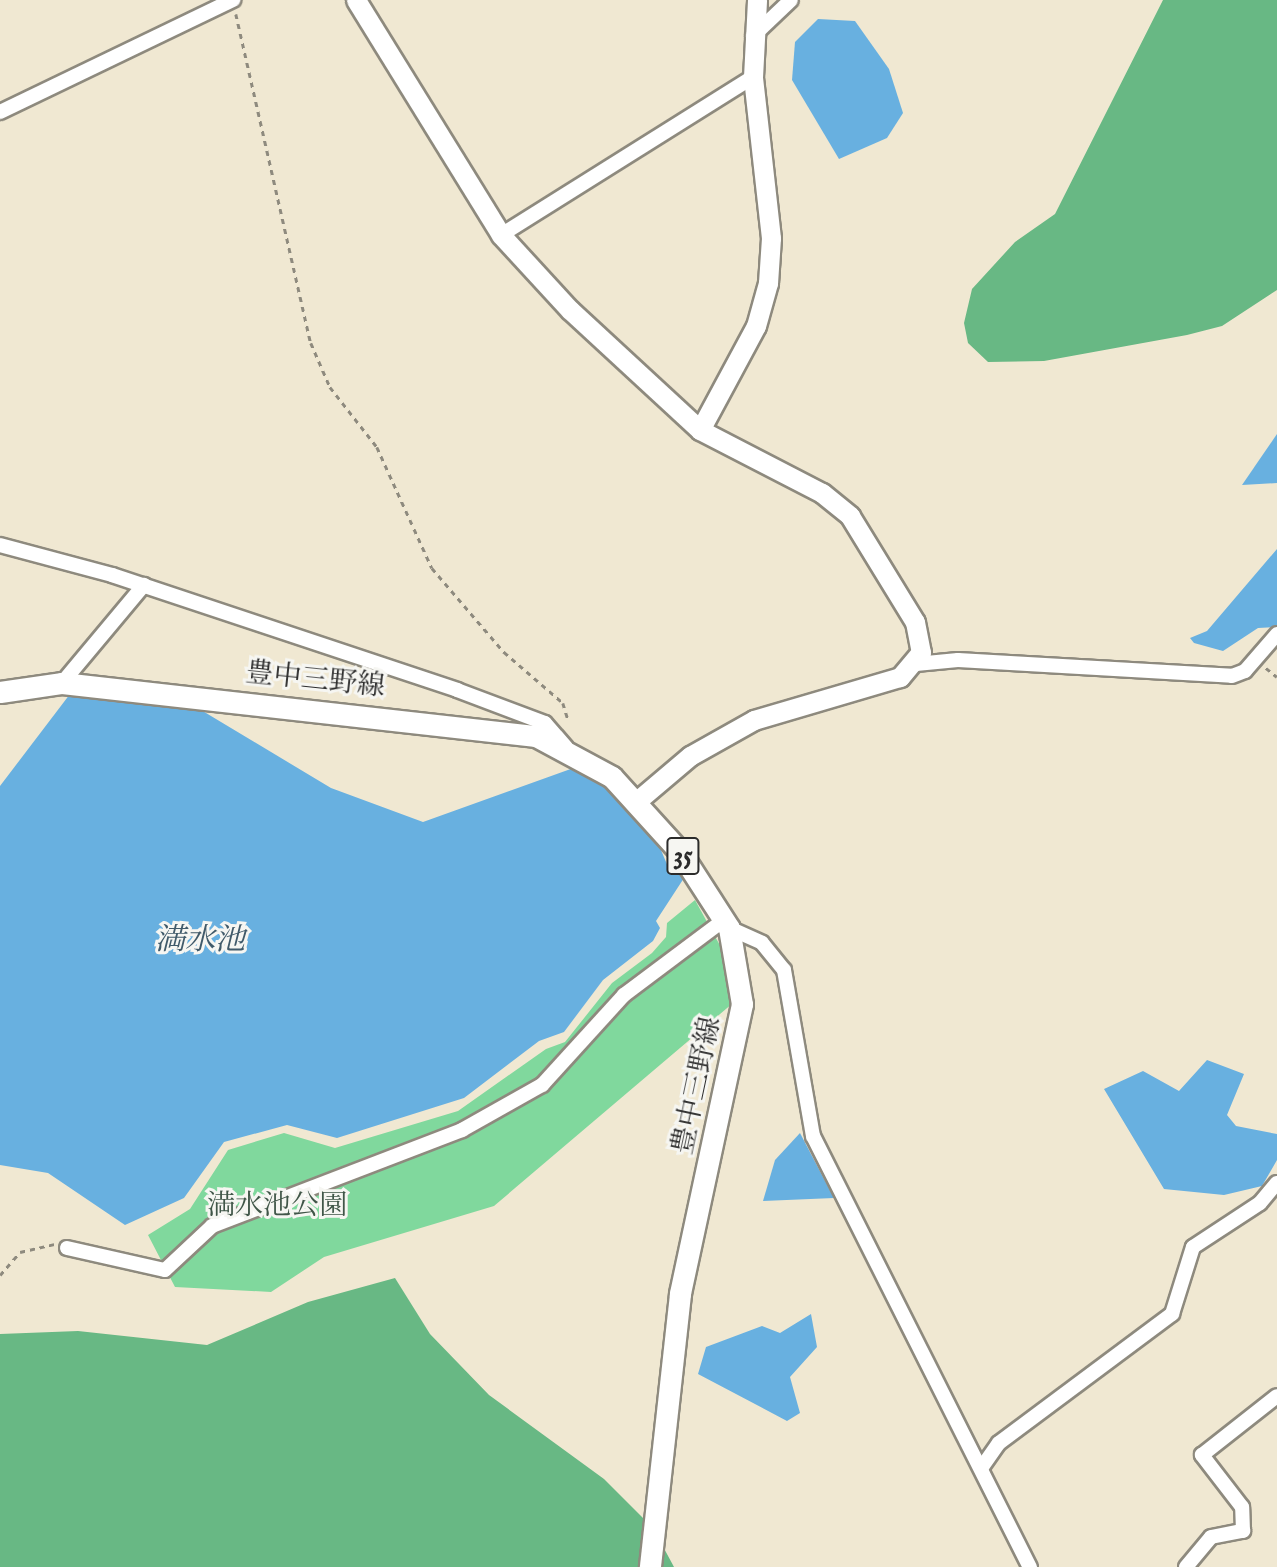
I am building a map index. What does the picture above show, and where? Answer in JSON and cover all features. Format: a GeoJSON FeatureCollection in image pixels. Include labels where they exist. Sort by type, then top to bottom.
{"type":"FeatureCollection","features":[{"type":"Feature","properties":{"kind":"main road","name":"豊中三野線"},"geometry":{"type":"LineString","coordinates":[[0,692],[62,682],[503,729],[567,748],[638,800],[727,924],[740,979],[740,1036],[680,1294],[650,1567]]}},
{"type":"Feature","properties":{"kind":"street"},"geometry":{"type":"LineString","coordinates":[[0,112],[232,0]]}},
{"type":"Feature","properties":{"kind":"street"},"geometry":{"type":"LineString","coordinates":[[356,0],[501,235],[570,310],[700,430],[822,493],[850,516],[915,622],[921,639],[916,664]]}},
{"type":"Feature","properties":{"kind":"street"},"geometry":{"type":"LineString","coordinates":[[700,430],[756,326],[768,283],[771,238],[753,77],[753,36],[757,0]]}},
{"type":"Feature","properties":{"kind":"street"},"geometry":{"type":"LineString","coordinates":[[753,36],[791,0]]}},
{"type":"Feature","properties":{"kind":"street"},"geometry":{"type":"LineString","coordinates":[[501,235],[753,77]]}},
{"type":"Feature","properties":{"kind":"street"},"geometry":{"type":"LineString","coordinates":[[0,545],[144,585],[545,723],[567,748]]}},
{"type":"Feature","properties":{"kind":"street"},"geometry":{"type":"LineString","coordinates":[[62,682],[144,585]]}},
{"type":"Feature","properties":{"kind":"street"},"geometry":{"type":"LineString","coordinates":[[638,800],[735,729],[890,680],[916,664],[958,660],[1232,677],[1257,660],[1277,634]]}},
{"type":"Feature","properties":{"kind":"street"},"geometry":{"type":"LineString","coordinates":[[67,1248],[165,1270],[212,1226],[462,1130],[542,1085],[624,995],[727,924],[762,943],[784,970],[813,1136],[1030,1567]]}},
{"type":"Feature","properties":{"kind":"street"},"geometry":{"type":"LineString","coordinates":[[982,1467],[999,1443],[1172,1314],[1193,1247],[1261,1203],[1277,1183]]}},
{"type":"Feature","properties":{"kind":"street"},"geometry":{"type":"LineString","coordinates":[[1186,1567],[1212,1537],[1242,1531],[1242,1507],[1202,1455],[1277,1396]]}},
{"type":"Feature","properties":{"kind":"path"},"geometry":{"type":"LineString","coordinates":[[232,0],[311,343],[330,387],[377,447],[432,568],[504,652],[563,703],[568,719]]}},
{"type":"Feature","properties":{"kind":"path"},"geometry":{"type":"LineString","coordinates":[[0,1275],[32,1246],[67,1248]]}},
{"type":"Feature","properties":{"kind":"green space"},"geometry":{"type":"Polygon","coordinates":[[[1163,0],[1277,0],[1277,290],[1222,326],[1187,335],[1044,361],[988,362],[968,343],[964,323],[972,289],[1015,242],[1055,214],[1163,0]]]}},
{"type":"Feature","properties":{"kind":"green space","name":"満水池公園"},"geometry":{"type":"Polygon","coordinates":[[[695,900],[728,960],[733,1003],[494,1206],[324,1257],[271,1292],[175,1287],[148,1235],[190,1209],[228,1150],[284,1133],[335,1148],[458,1111],[546,1049],[565,1042],[612,983],[652,953],[666,937],[667,923],[695,900]]]}},
{"type":"Feature","properties":{"kind":"green space"},"geometry":{"type":"Polygon","coordinates":[[[395,1278],[430,1334],[489,1395],[604,1479],[653,1528],[674,1567],[0,1567],[0,1334],[78,1331],[207,1345],[308,1302],[395,1278]]]}},
{"type":"Feature","properties":{"kind":"water"},"geometry":{"type":"Polygon","coordinates":[[[818,19],[855,21],[889,69],[903,113],[887,138],[839,159],[792,80],[795,42],[818,19]]]}},
{"type":"Feature","properties":{"kind":"water"},"geometry":{"type":"Polygon","coordinates":[[[1277,434],[1277,483],[1242,485],[1277,434]]]}},
{"type":"Feature","properties":{"kind":"water"},"geometry":{"type":"Polygon","coordinates":[[[1277,549],[1277,627],[1258,628],[1223,651],[1194,643],[1190,638],[1207,631],[1277,549]]]}},
{"type":"Feature","properties":{"kind":"water","name":"満水池"},"geometry":{"type":"Polygon","coordinates":[[[70,694],[196,707],[331,788],[423,822],[579,766],[615,793],[658,843],[669,869],[677,864],[684,878],[656,921],[660,928],[653,941],[603,980],[564,1032],[539,1041],[464,1098],[337,1138],[287,1125],[224,1142],[184,1198],[125,1225],[48,1173],[0,1165],[0,786],[70,694]]]}},
{"type":"Feature","properties":{"kind":"water"},"geometry":{"type":"Polygon","coordinates":[[[1207,1060],[1244,1074],[1227,1115],[1236,1126],[1277,1134],[1277,1160],[1262,1186],[1224,1195],[1164,1189],[1104,1089],[1143,1071],[1179,1091],[1207,1060]]]}},
{"type":"Feature","properties":{"kind":"water"},"geometry":{"type":"Polygon","coordinates":[[[800,1133],[834,1198],[763,1201],[775,1160],[800,1133]]]}},
{"type":"Feature","properties":{"kind":"water"},"geometry":{"type":"Polygon","coordinates":[[[811,1314],[817,1347],[790,1377],[800,1413],[787,1421],[698,1374],[706,1347],[762,1326],[780,1333],[811,1314]]]}}]}
